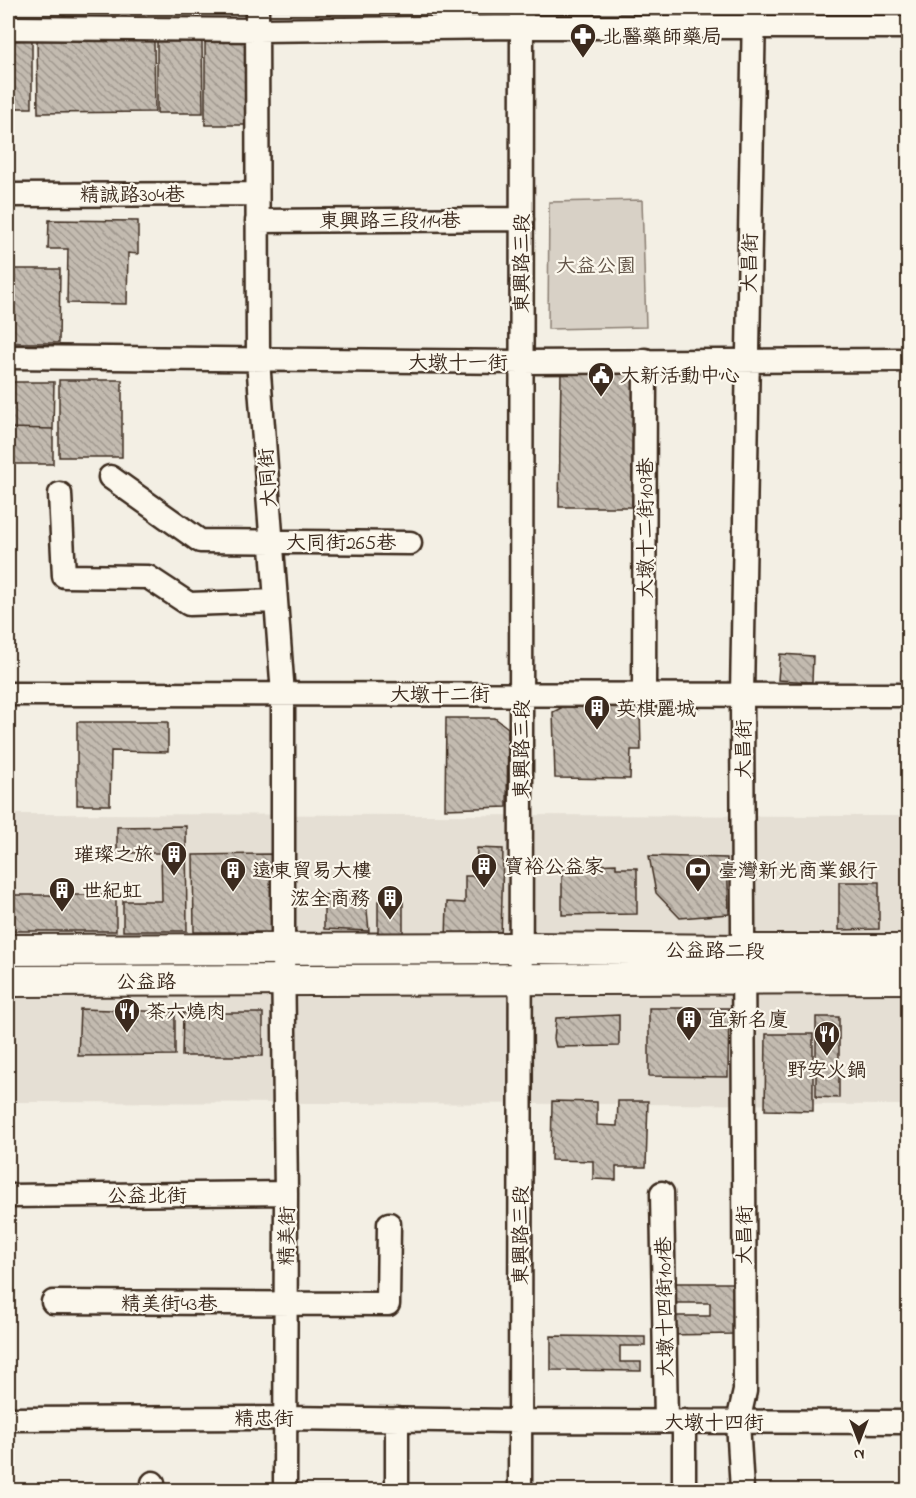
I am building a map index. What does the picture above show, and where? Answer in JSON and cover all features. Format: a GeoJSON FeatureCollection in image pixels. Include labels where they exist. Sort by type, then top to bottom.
{"type":"FeatureCollection","features":[{"type":"Feature","properties":{"kind":"main road","name":"公益路"},"geometry":{"type":"LineString","coordinates":[[8,950],[521,948]]}},
{"type":"Feature","properties":{"kind":"main road","name":"公益路二段"},"geometry":{"type":"LineString","coordinates":[[521,948],[909,978]]}},
{"type":"Feature","properties":{"kind":"main road","name":"公益路二段"},"geometry":{"type":"LineString","coordinates":[[521,979],[909,950]]}},
{"type":"Feature","properties":{"kind":"main road","name":"公益路"},"geometry":{"type":"LineString","coordinates":[[8,981],[521,979]]}},
{"type":"Feature","properties":{"kind":"street"},"geometry":{"type":"LineString","coordinates":[[8,28],[257,19],[522,17],[753,17],[909,27]]}},
{"type":"Feature","properties":{"kind":"street","name":"東興路三段"},"geometry":{"type":"LineString","coordinates":[[520,1491],[522,17]]}},
{"type":"Feature","properties":{"kind":"street","name":"大昌街"},"geometry":{"type":"LineString","coordinates":[[742,1491],[738,1422],[745,1392],[742,695],[753,17]]}},
{"type":"Feature","properties":{"kind":"street","name":"大同街"},"geometry":{"type":"LineString","coordinates":[[257,19],[258,360],[283,694],[283,949]]}},
{"type":"Feature","properties":{"kind":"street","name":"精誠路304巷"},"geometry":{"type":"LineString","coordinates":[[8,195],[257,194]]}},
{"type":"Feature","properties":{"kind":"street","name":"東興路三段114巷"},"geometry":{"type":"LineString","coordinates":[[257,222],[522,219]]}},
{"type":"Feature","properties":{"kind":"street","name":"大墩十一街"},"geometry":{"type":"LineString","coordinates":[[8,357],[521,362],[909,360]]}},
{"type":"Feature","properties":{"kind":"street","name":"大墩十二街109巷"},"geometry":{"type":"LineString","coordinates":[[644,695],[645,360]]}},
{"type":"Feature","properties":{"kind":"street","name":"大同街265巷"},"geometry":{"type":"LineString","coordinates":[[110,477],[200,541],[410,543]]}},
{"type":"Feature","properties":{"kind":"street"},"geometry":{"type":"LineString","coordinates":[[60,494],[64,576],[148,577],[189,604],[276,601]]}},
{"type":"Feature","properties":{"kind":"street","name":"大墩十二街"},"geometry":{"type":"LineString","coordinates":[[8,694],[909,695]]}},
{"type":"Feature","properties":{"kind":"street"},"geometry":{"type":"LineString","coordinates":[[283,949],[284,981]]}},
{"type":"Feature","properties":{"kind":"street","name":"精美街"},"geometry":{"type":"LineString","coordinates":[[284,981],[285,1491]]}},
{"type":"Feature","properties":{"kind":"street","name":"公益北街"},"geometry":{"type":"LineString","coordinates":[[8,1196],[286,1193]]}},
{"type":"Feature","properties":{"kind":"street","name":"大墩十四街101巷"},"geometry":{"type":"LineString","coordinates":[[662,1193],[675,1421],[684,1491]]}},
{"type":"Feature","properties":{"kind":"street","name":"精美街43巷"},"geometry":{"type":"LineString","coordinates":[[53,1302],[388,1304],[389,1224]]}},
{"type":"Feature","properties":{"kind":"street","name":"精忠街"},"geometry":{"type":"LineString","coordinates":[[8,1419],[285,1418],[520,1421]]}},
{"type":"Feature","properties":{"kind":"street"},"geometry":{"type":"LineString","coordinates":[[397,1419],[397,1491]]}},
{"type":"Feature","properties":{"kind":"street","name":"大墩十四街"},"geometry":{"type":"LineString","coordinates":[[520,1421],[909,1422]]}},
{"type":"Feature","properties":{"kind":"shaded area"},"geometry":{"type":"Polygon","coordinates":[[[8,814],[908,816],[908,1105],[8,1102],[8,814]]]}},
{"type":"Feature","properties":{"kind":"green space","name":"大益公園"},"geometry":{"type":"Polygon","coordinates":[[[642,200],[646,327],[548,329],[549,202],[642,200]]]}},
{"type":"Feature","properties":{"kind":"building"},"geometry":{"type":"Polygon","coordinates":[[[32,40],[32,108],[8,108],[8,41],[32,40]]]}},
{"type":"Feature","properties":{"kind":"building"},"geometry":{"type":"Polygon","coordinates":[[[37,40],[154,41],[155,112],[38,113],[37,40]]]}},
{"type":"Feature","properties":{"kind":"building"},"geometry":{"type":"Polygon","coordinates":[[[157,41],[202,41],[203,113],[157,113],[157,41]]]}},
{"type":"Feature","properties":{"kind":"building"},"geometry":{"type":"Polygon","coordinates":[[[205,41],[252,41],[252,125],[205,125],[205,41]]]}},
{"type":"Feature","properties":{"kind":"building"},"geometry":{"type":"Polygon","coordinates":[[[49,220],[138,221],[138,254],[128,253],[127,304],[67,303],[68,249],[48,249],[49,220]]]}},
{"type":"Feature","properties":{"kind":"building"},"geometry":{"type":"Polygon","coordinates":[[[8,269],[60,269],[59,343],[8,343],[8,269]]]}},
{"type":"Feature","properties":{"kind":"building"},"geometry":{"type":"Polygon","coordinates":[[[561,372],[633,373],[632,507],[559,507],[561,372]]]}},
{"type":"Feature","properties":{"kind":"building"},"geometry":{"type":"Polygon","coordinates":[[[59,380],[122,380],[122,457],[59,457],[59,380]]]}},
{"type":"Feature","properties":{"kind":"building"},"geometry":{"type":"Polygon","coordinates":[[[8,382],[54,382],[53,429],[8,428],[8,382]]]}},
{"type":"Feature","properties":{"kind":"building"},"geometry":{"type":"Polygon","coordinates":[[[8,428],[53,429],[53,464],[8,464],[8,428]]]}},
{"type":"Feature","properties":{"kind":"building"},"geometry":{"type":"Polygon","coordinates":[[[780,654],[813,656],[812,682],[778,680],[780,654]]]}},
{"type":"Feature","properties":{"kind":"building","name":"英棋麗城"},"geometry":{"type":"Polygon","coordinates":[[[565,706],[640,708],[641,750],[631,750],[630,779],[555,778],[553,712],[565,706]]]}},
{"type":"Feature","properties":{"kind":"building"},"geometry":{"type":"Polygon","coordinates":[[[446,718],[495,718],[508,728],[507,807],[445,809],[446,718]]]}},
{"type":"Feature","properties":{"kind":"building","name":"璀璨之旅"},"geometry":{"type":"Polygon","coordinates":[[[77,722],[168,722],[168,752],[111,751],[110,805],[77,805],[77,722]]]}},
{"type":"Feature","properties":{"kind":"building","name":"璀璨之旅"},"geometry":{"type":"Polygon","coordinates":[[[186,826],[187,931],[123,931],[123,901],[162,901],[161,853],[117,853],[117,827],[186,826]]]}},
{"type":"Feature","properties":{"kind":"building","name":"寶裕公益家"},"geometry":{"type":"Polygon","coordinates":[[[477,848],[503,849],[501,942],[446,941],[447,902],[465,903],[465,876],[476,876],[477,848]]]}},
{"type":"Feature","properties":{"kind":"building","name":"遠東貿易大樓"},"geometry":{"type":"Polygon","coordinates":[[[272,854],[272,932],[194,932],[193,855],[272,854]]]}},
{"type":"Feature","properties":{"kind":"building"},"geometry":{"type":"Polygon","coordinates":[[[649,856],[727,858],[729,914],[680,918],[656,893],[649,856]]]}},
{"type":"Feature","properties":{"kind":"building"},"geometry":{"type":"Polygon","coordinates":[[[616,864],[616,868],[637,868],[637,914],[562,915],[562,868],[590,868],[590,865],[616,864]]]}},
{"type":"Feature","properties":{"kind":"building"},"geometry":{"type":"Polygon","coordinates":[[[839,882],[879,882],[879,929],[839,930],[839,882]]]}},
{"type":"Feature","properties":{"kind":"building"},"geometry":{"type":"Polygon","coordinates":[[[365,890],[369,931],[324,929],[324,895],[365,890]]]}},
{"type":"Feature","properties":{"kind":"building","name":"世紀虹"},"geometry":{"type":"Polygon","coordinates":[[[8,895],[116,895],[116,931],[8,931],[8,895]]]}},
{"type":"Feature","properties":{"kind":"building","name":"浤全商務"},"geometry":{"type":"Polygon","coordinates":[[[378,901],[403,902],[403,940],[378,941],[378,901]]]}},
{"type":"Feature","properties":{"kind":"building","name":"宜新名廈"},"geometry":{"type":"Polygon","coordinates":[[[649,1008],[729,1008],[728,1077],[649,1076],[649,1008]]]}},
{"type":"Feature","properties":{"kind":"building","name":"茶六燒肉"},"geometry":{"type":"Polygon","coordinates":[[[80,1009],[175,1012],[175,1055],[78,1056],[80,1009]]]}},
{"type":"Feature","properties":{"kind":"building"},"geometry":{"type":"Polygon","coordinates":[[[183,1013],[263,1013],[263,1056],[182,1056],[183,1013]]]}},
{"type":"Feature","properties":{"kind":"building"},"geometry":{"type":"Polygon","coordinates":[[[619,1015],[619,1046],[556,1047],[554,1039],[556,1018],[619,1015]]]}},
{"type":"Feature","properties":{"kind":"building","name":"野安火鍋"},"geometry":{"type":"Polygon","coordinates":[[[816,1017],[839,1017],[839,1098],[816,1097],[816,1017]]]}},
{"type":"Feature","properties":{"kind":"building"},"geometry":{"type":"Polygon","coordinates":[[[766,1034],[813,1034],[813,1111],[765,1110],[766,1034]]]}},
{"type":"Feature","properties":{"kind":"building"},"geometry":{"type":"Polygon","coordinates":[[[552,1101],[597,1102],[597,1125],[617,1126],[618,1101],[648,1101],[646,1167],[616,1167],[616,1180],[593,1179],[593,1161],[551,1160],[552,1101]]]}},
{"type":"Feature","properties":{"kind":"building"},"geometry":{"type":"Polygon","coordinates":[[[670,1283],[737,1283],[738,1334],[666,1335],[666,1316],[710,1316],[710,1303],[671,1303],[670,1283]]]}},
{"type":"Feature","properties":{"kind":"building"},"geometry":{"type":"Polygon","coordinates":[[[551,1336],[645,1337],[645,1346],[620,1346],[620,1362],[641,1362],[641,1371],[551,1370],[551,1336]]]}},
{"type":"Feature","properties":{"kind":"building"},"geometry":{"type":"Polygon","coordinates":[[[8,1437],[12,1437],[11,1467],[8,1467],[8,1437]]]}},
{"type":"Feature","properties":{"kind":"place","name":"北醫藥師藥局"},"geometry":{"type":"Point","coordinates":[583,59]}},
{"type":"Feature","properties":{"kind":"place","name":"大新活動中心"},"geometry":{"type":"Point","coordinates":[601,398]}},
{"type":"Feature","properties":{"kind":"place","name":"英棋麗城"},"geometry":{"type":"Point","coordinates":[597,731]}},
{"type":"Feature","properties":{"kind":"place","name":"璀璨之旅"},"geometry":{"type":"Point","coordinates":[174,877]}},
{"type":"Feature","properties":{"kind":"place","name":"寶裕公益家"},"geometry":{"type":"Point","coordinates":[484,889]}},
{"type":"Feature","properties":{"kind":"place","name":"遠東貿易大樓"},"geometry":{"type":"Point","coordinates":[233,893]}},
{"type":"Feature","properties":{"kind":"place","name":"臺灣新光商業銀行"},"geometry":{"type":"Point","coordinates":[698,893]}},
{"type":"Feature","properties":{"kind":"place","name":"世紀虹"},"geometry":{"type":"Point","coordinates":[62,913]}},
{"type":"Feature","properties":{"kind":"place","name":"浤全商務"},"geometry":{"type":"Point","coordinates":[390,921]}},
{"type":"Feature","properties":{"kind":"place","name":"茶六燒肉"},"geometry":{"type":"Point","coordinates":[127,1034]}},
{"type":"Feature","properties":{"kind":"place","name":"宜新名廈"},"geometry":{"type":"Point","coordinates":[689,1042]}},
{"type":"Feature","properties":{"kind":"place","name":"野安火鍋"},"geometry":{"type":"Point","coordinates":[827,1057]}}]}
